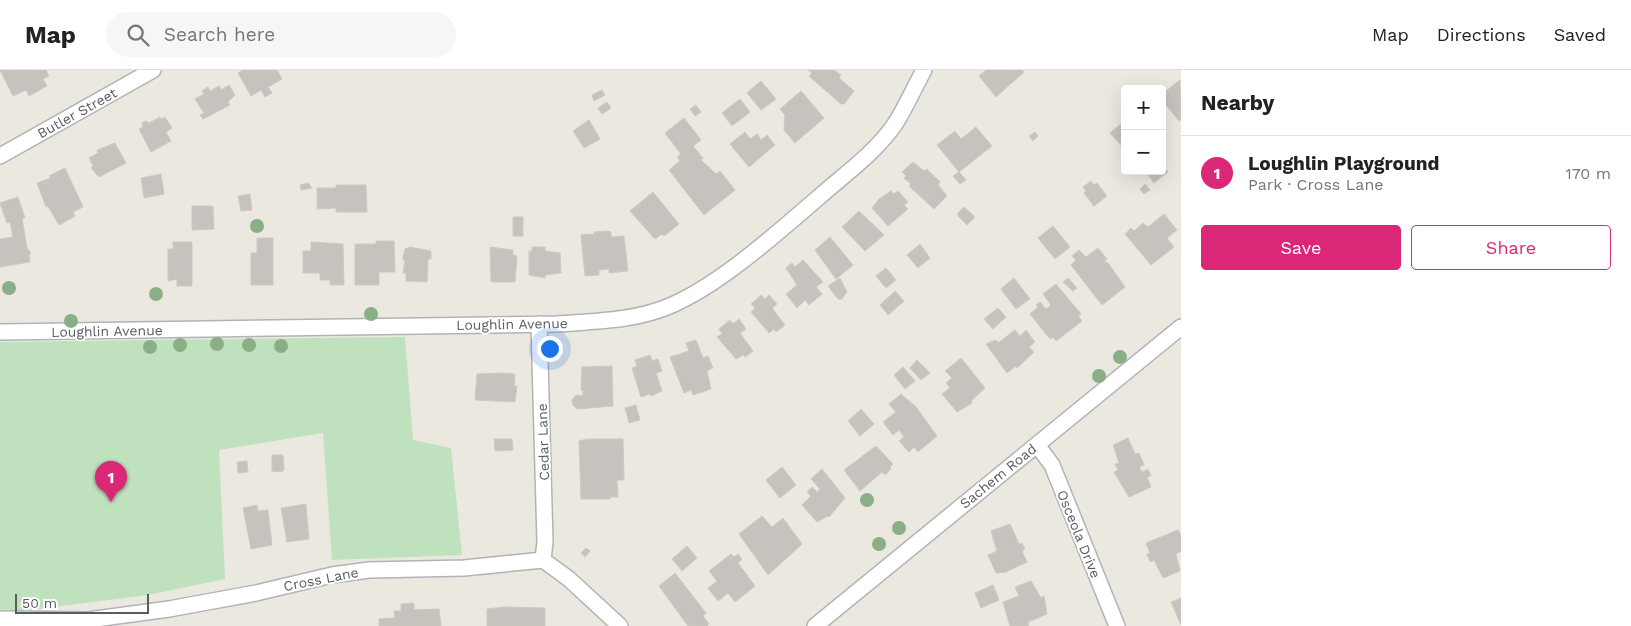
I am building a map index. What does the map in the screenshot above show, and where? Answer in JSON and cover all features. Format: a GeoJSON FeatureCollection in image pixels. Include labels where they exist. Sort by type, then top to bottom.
{"type":"FeatureCollection","features":[{"type":"Feature","properties":{"kind":"street","name":"Butler Street"},"geometry":{"type":"LineString","coordinates":[[0,156],[153,70]]}},
{"type":"Feature","properties":{"kind":"street","name":"Loughlin Avenue"},"geometry":{"type":"LineString","coordinates":[[0,332],[539,324],[622,319],[671,305],[704,289],[794,218],[871,152],[895,124],[924,70]]}},
{"type":"Feature","properties":{"kind":"street","name":"Cedar Lane"},"geometry":{"type":"LineString","coordinates":[[539,324],[545,542],[543,560]]}},
{"type":"Feature","properties":{"kind":"street","name":"Sachem Road"},"geometry":{"type":"LineString","coordinates":[[815,626],[1181,327]]}},
{"type":"Feature","properties":{"kind":"street","name":"Osceola Drive"},"geometry":{"type":"LineString","coordinates":[[1037,445],[1052,465],[1117,626]]}},
{"type":"Feature","properties":{"kind":"street","name":"Cross Lane"},"geometry":{"type":"LineString","coordinates":[[0,619],[88,620],[169,609],[256,593],[332,574],[369,570],[464,568],[543,560]]}},
{"type":"Feature","properties":{"kind":"street"},"geometry":{"type":"LineString","coordinates":[[543,560],[569,579],[620,626]]}},
{"type":"Feature","properties":{"kind":"green space"},"geometry":{"type":"Polygon","coordinates":[[[405,337],[413,440],[451,448],[462,555],[332,560],[323,433],[219,450],[225,579],[148,595],[22,611],[0,609],[0,342],[405,337]]]}},
{"type":"Feature","properties":{"kind":"building"},"geometry":{"type":"Polygon","coordinates":[[[0,70],[46,70],[49,76],[43,79],[47,86],[29,96],[26,90],[13,96],[0,70]]]}},
{"type":"Feature","properties":{"kind":"building"},"geometry":{"type":"Polygon","coordinates":[[[243,70],[277,70],[282,79],[268,87],[272,93],[265,97],[261,90],[251,96],[238,73],[243,70]]]}},
{"type":"Feature","properties":{"kind":"building"},"geometry":{"type":"Polygon","coordinates":[[[808,70],[834,70],[841,75],[839,78],[854,91],[844,104],[841,104],[809,76],[812,73],[808,70]]]}},
{"type":"Feature","properties":{"kind":"building"},"geometry":{"type":"Polygon","coordinates":[[[986,70],[1022,70],[1024,72],[996,97],[979,76],[986,70]]]}},
{"type":"Feature","properties":{"kind":"building"},"geometry":{"type":"Polygon","coordinates":[[[1180,80],[1181,119],[1179,121],[1166,105],[1166,91],[1180,80]]]}},
{"type":"Feature","properties":{"kind":"building"},"geometry":{"type":"Polygon","coordinates":[[[761,81],[776,99],[761,110],[747,93],[761,81]]]}},
{"type":"Feature","properties":{"kind":"building"},"geometry":{"type":"Polygon","coordinates":[[[229,85],[235,95],[228,102],[230,105],[203,119],[200,115],[204,113],[195,99],[204,94],[202,91],[208,87],[210,91],[219,86],[221,90],[229,85]]]}},
{"type":"Feature","properties":{"kind":"building"},"geometry":{"type":"Polygon","coordinates":[[[602,90],[605,95],[594,101],[592,95],[602,90]]]}},
{"type":"Feature","properties":{"kind":"building"},"geometry":{"type":"Polygon","coordinates":[[[801,91],[824,118],[795,143],[784,130],[785,115],[780,109],[801,91]]]}},
{"type":"Feature","properties":{"kind":"building"},"geometry":{"type":"Polygon","coordinates":[[[740,99],[750,112],[732,126],[722,113],[740,99]]]}},
{"type":"Feature","properties":{"kind":"building"},"geometry":{"type":"Polygon","coordinates":[[[607,102],[611,108],[602,114],[598,108],[607,102]]]}},
{"type":"Feature","properties":{"kind":"building"},"geometry":{"type":"Polygon","coordinates":[[[696,105],[701,112],[695,116],[690,109],[696,105]]]}},
{"type":"Feature","properties":{"kind":"building"},"geometry":{"type":"Polygon","coordinates":[[[160,117],[161,119],[165,117],[172,128],[166,132],[171,141],[151,152],[139,129],[143,127],[142,123],[146,121],[149,123],[160,117]]]}},
{"type":"Feature","properties":{"kind":"building"},"geometry":{"type":"Polygon","coordinates":[[[684,118],[701,140],[693,146],[703,158],[701,160],[716,174],[720,171],[735,190],[704,215],[669,170],[680,161],[677,157],[681,154],[665,133],[684,118]]]}},
{"type":"Feature","properties":{"kind":"building"},"geometry":{"type":"Polygon","coordinates":[[[589,120],[600,139],[584,148],[573,131],[589,120]]]}},
{"type":"Feature","properties":{"kind":"building"},"geometry":{"type":"Polygon","coordinates":[[[1121,124],[1121,145],[1110,133],[1121,124]]]}},
{"type":"Feature","properties":{"kind":"building"},"geometry":{"type":"Polygon","coordinates":[[[976,127],[992,146],[959,172],[937,145],[955,131],[961,139],[976,127]]]}},
{"type":"Feature","properties":{"kind":"building"},"geometry":{"type":"Polygon","coordinates":[[[745,132],[750,139],[757,134],[761,140],[767,135],[775,145],[749,167],[730,144],[745,132]]]}},
{"type":"Feature","properties":{"kind":"building"},"geometry":{"type":"Polygon","coordinates":[[[1035,132],[1038,136],[1033,141],[1029,136],[1035,132]]]}},
{"type":"Feature","properties":{"kind":"building"},"geometry":{"type":"Polygon","coordinates":[[[115,143],[126,163],[99,177],[91,168],[93,166],[89,158],[98,153],[97,150],[115,143]]]}},
{"type":"Feature","properties":{"kind":"building"},"geometry":{"type":"Polygon","coordinates":[[[913,162],[924,171],[927,169],[940,182],[938,185],[947,196],[934,209],[909,186],[911,184],[904,178],[906,176],[902,172],[913,162]]]}},
{"type":"Feature","properties":{"kind":"building"},"geometry":{"type":"Polygon","coordinates":[[[65,168],[83,207],[73,212],[75,216],[59,225],[48,206],[46,207],[37,183],[51,178],[49,176],[65,168]]]}},
{"type":"Feature","properties":{"kind":"building"},"geometry":{"type":"Polygon","coordinates":[[[959,172],[966,180],[960,184],[953,176],[959,172]]]}},
{"type":"Feature","properties":{"kind":"building"},"geometry":{"type":"Polygon","coordinates":[[[161,174],[164,194],[144,198],[141,178],[161,174]]]}},
{"type":"Feature","properties":{"kind":"building"},"geometry":{"type":"Polygon","coordinates":[[[1148,175],[1164,175],[1154,183],[1148,175]]]}},
{"type":"Feature","properties":{"kind":"building"},"geometry":{"type":"Polygon","coordinates":[[[1091,181],[1094,185],[1097,183],[1107,196],[1094,206],[1084,193],[1086,191],[1083,187],[1091,181]]]}},
{"type":"Feature","properties":{"kind":"building"},"geometry":{"type":"Polygon","coordinates":[[[308,183],[312,188],[301,190],[300,185],[308,183]]]}},
{"type":"Feature","properties":{"kind":"building"},"geometry":{"type":"Polygon","coordinates":[[[1145,184],[1150,190],[1144,194],[1140,189],[1145,184]]]}},
{"type":"Feature","properties":{"kind":"building"},"geometry":{"type":"Polygon","coordinates":[[[336,185],[366,185],[367,212],[336,212],[336,208],[317,209],[317,188],[336,188],[336,185]]]}},
{"type":"Feature","properties":{"kind":"building"},"geometry":{"type":"Polygon","coordinates":[[[891,191],[894,194],[898,191],[908,202],[904,205],[908,209],[888,226],[872,208],[879,199],[891,191]]]}},
{"type":"Feature","properties":{"kind":"building"},"geometry":{"type":"Polygon","coordinates":[[[653,192],[679,224],[664,236],[662,234],[655,239],[630,211],[653,192]]]}},
{"type":"Feature","properties":{"kind":"building"},"geometry":{"type":"Polygon","coordinates":[[[250,194],[252,210],[241,211],[238,196],[250,194]]]}},
{"type":"Feature","properties":{"kind":"building"},"geometry":{"type":"Polygon","coordinates":[[[18,197],[25,218],[22,218],[27,248],[31,253],[29,255],[30,262],[0,267],[0,239],[13,237],[10,222],[7,223],[0,203],[18,197]]]}},
{"type":"Feature","properties":{"kind":"building"},"geometry":{"type":"Polygon","coordinates":[[[192,206],[213,206],[214,229],[192,230],[192,206]]]}},
{"type":"Feature","properties":{"kind":"building"},"geometry":{"type":"Polygon","coordinates":[[[964,207],[975,217],[967,225],[958,216],[958,213],[964,207]]]}},
{"type":"Feature","properties":{"kind":"building"},"geometry":{"type":"Polygon","coordinates":[[[859,211],[884,235],[865,251],[842,227],[859,211]]]}},
{"type":"Feature","properties":{"kind":"building"},"geometry":{"type":"Polygon","coordinates":[[[1164,214],[1177,230],[1167,238],[1174,247],[1151,265],[1125,234],[1131,228],[1134,231],[1143,223],[1148,227],[1164,214]]]}},
{"type":"Feature","properties":{"kind":"building"},"geometry":{"type":"Polygon","coordinates":[[[513,217],[523,217],[523,236],[513,236],[513,217]]]}},
{"type":"Feature","properties":{"kind":"building"},"geometry":{"type":"Polygon","coordinates":[[[1053,226],[1070,247],[1055,259],[1038,238],[1053,226]]]}},
{"type":"Feature","properties":{"kind":"building"},"geometry":{"type":"Polygon","coordinates":[[[594,232],[611,232],[611,237],[624,236],[628,271],[609,273],[609,269],[599,270],[599,275],[585,276],[581,235],[593,234],[595,239],[594,232]]]}},
{"type":"Feature","properties":{"kind":"building"},"geometry":{"type":"Polygon","coordinates":[[[830,237],[853,265],[836,279],[815,250],[830,237]]]}},
{"type":"Feature","properties":{"kind":"building"},"geometry":{"type":"Polygon","coordinates":[[[257,238],[273,238],[273,285],[251,285],[251,253],[257,253],[257,238]]]}},
{"type":"Feature","properties":{"kind":"building"},"geometry":{"type":"Polygon","coordinates":[[[376,241],[394,241],[395,272],[379,272],[379,285],[355,285],[355,244],[376,244],[376,241]]]}},
{"type":"Feature","properties":{"kind":"building"},"geometry":{"type":"Polygon","coordinates":[[[173,242],[192,242],[192,286],[177,286],[177,279],[168,281],[168,249],[173,249],[173,242]]]}},
{"type":"Feature","properties":{"kind":"building"},"geometry":{"type":"Polygon","coordinates":[[[311,242],[343,244],[344,285],[330,285],[330,280],[320,280],[320,273],[303,273],[303,251],[311,251],[311,242]]]}},
{"type":"Feature","properties":{"kind":"building"},"geometry":{"type":"Polygon","coordinates":[[[920,244],[930,258],[918,268],[907,255],[920,244]]]}},
{"type":"Feature","properties":{"kind":"building"},"geometry":{"type":"Polygon","coordinates":[[[410,247],[431,251],[431,259],[428,259],[427,282],[406,281],[406,273],[403,273],[405,260],[403,260],[405,249],[410,247]]]}},
{"type":"Feature","properties":{"kind":"building"},"geometry":{"type":"Polygon","coordinates":[[[490,247],[513,250],[513,255],[517,256],[515,282],[491,282],[490,247]]]}},
{"type":"Feature","properties":{"kind":"building"},"geometry":{"type":"Polygon","coordinates":[[[532,247],[545,247],[545,251],[560,253],[561,273],[545,275],[545,278],[529,275],[529,251],[532,251],[532,247]]]}},
{"type":"Feature","properties":{"kind":"building"},"geometry":{"type":"Polygon","coordinates":[[[1098,248],[1107,259],[1104,262],[1108,263],[1125,287],[1102,305],[1071,265],[1076,260],[1072,256],[1079,250],[1086,257],[1098,248]]]}},
{"type":"Feature","properties":{"kind":"building"},"geometry":{"type":"Polygon","coordinates":[[[803,260],[823,282],[816,287],[822,294],[809,305],[805,300],[797,308],[786,294],[797,285],[786,268],[792,263],[795,267],[803,260]]]}},
{"type":"Feature","properties":{"kind":"building"},"geometry":{"type":"Polygon","coordinates":[[[886,268],[896,280],[886,288],[876,276],[886,268]]]}},
{"type":"Feature","properties":{"kind":"building"},"geometry":{"type":"Polygon","coordinates":[[[840,278],[847,292],[842,299],[838,299],[828,286],[840,278]]]}},
{"type":"Feature","properties":{"kind":"building"},"geometry":{"type":"Polygon","coordinates":[[[1014,278],[1030,299],[1016,309],[1001,289],[1014,278]]]}},
{"type":"Feature","properties":{"kind":"building"},"geometry":{"type":"Polygon","coordinates":[[[1068,278],[1077,288],[1073,291],[1063,282],[1068,278]]]}},
{"type":"Feature","properties":{"kind":"building"},"geometry":{"type":"Polygon","coordinates":[[[1056,284],[1081,314],[1078,316],[1082,321],[1056,341],[1053,337],[1050,339],[1030,314],[1038,307],[1036,305],[1040,302],[1046,309],[1051,305],[1043,294],[1056,284]]]}},
{"type":"Feature","properties":{"kind":"building"},"geometry":{"type":"Polygon","coordinates":[[[895,291],[904,301],[888,315],[880,305],[895,291]]]}},
{"type":"Feature","properties":{"kind":"building"},"geometry":{"type":"Polygon","coordinates":[[[761,295],[765,299],[769,295],[777,304],[772,308],[785,325],[776,332],[774,329],[769,333],[751,312],[755,308],[751,304],[761,295]]]}},
{"type":"Feature","properties":{"kind":"building"},"geometry":{"type":"Polygon","coordinates":[[[998,308],[1006,317],[993,329],[984,319],[998,308]]]}},
{"type":"Feature","properties":{"kind":"building"},"geometry":{"type":"Polygon","coordinates":[[[739,319],[746,329],[740,333],[753,351],[745,357],[743,355],[736,359],[717,337],[722,334],[719,329],[730,320],[733,324],[739,319]]]}},
{"type":"Feature","properties":{"kind":"building"},"geometry":{"type":"Polygon","coordinates":[[[1015,330],[1020,336],[1026,330],[1035,342],[1029,347],[1034,352],[1017,368],[1016,366],[1007,373],[986,344],[996,340],[998,343],[1015,330]]]}},
{"type":"Feature","properties":{"kind":"building"},"geometry":{"type":"Polygon","coordinates":[[[696,340],[703,358],[708,356],[713,368],[707,371],[711,389],[693,395],[691,390],[684,393],[670,357],[689,351],[686,343],[696,340]]]}},
{"type":"Feature","properties":{"kind":"building"},"geometry":{"type":"Polygon","coordinates":[[[650,355],[652,361],[658,359],[662,371],[656,373],[662,391],[651,396],[650,394],[641,397],[632,368],[637,366],[635,360],[650,355]]]}},
{"type":"Feature","properties":{"kind":"building"},"geometry":{"type":"Polygon","coordinates":[[[961,358],[985,388],[971,401],[972,403],[957,412],[942,394],[950,388],[946,383],[952,378],[945,371],[961,358]]]}},
{"type":"Feature","properties":{"kind":"building"},"geometry":{"type":"Polygon","coordinates":[[[917,360],[930,373],[921,380],[910,368],[917,360]]]}},
{"type":"Feature","properties":{"kind":"building"},"geometry":{"type":"Polygon","coordinates":[[[612,366],[613,406],[577,409],[573,405],[572,400],[576,395],[583,396],[583,391],[581,390],[582,367],[612,366]]]}},
{"type":"Feature","properties":{"kind":"building"},"geometry":{"type":"Polygon","coordinates":[[[903,367],[915,381],[905,389],[894,375],[903,367]]]}},
{"type":"Feature","properties":{"kind":"building"},"geometry":{"type":"Polygon","coordinates":[[[477,374],[515,374],[514,386],[517,386],[515,402],[475,400],[477,374]]]}},
{"type":"Feature","properties":{"kind":"building"},"geometry":{"type":"Polygon","coordinates":[[[901,394],[916,407],[937,436],[918,452],[914,447],[909,452],[899,441],[904,437],[899,430],[893,435],[883,422],[896,412],[889,404],[901,394]]]}},
{"type":"Feature","properties":{"kind":"building"},"geometry":{"type":"Polygon","coordinates":[[[636,405],[640,420],[629,423],[625,408],[636,405]]]}},
{"type":"Feature","properties":{"kind":"building"},"geometry":{"type":"Polygon","coordinates":[[[861,409],[874,424],[860,436],[848,421],[861,409]]]}},
{"type":"Feature","properties":{"kind":"building"},"geometry":{"type":"Polygon","coordinates":[[[1128,438],[1135,454],[1139,453],[1144,465],[1139,467],[1142,472],[1148,469],[1151,476],[1147,477],[1151,487],[1129,497],[1114,472],[1118,470],[1115,464],[1119,463],[1113,445],[1128,438]]]}},
{"type":"Feature","properties":{"kind":"building"},"geometry":{"type":"Polygon","coordinates":[[[494,439],[512,439],[513,450],[495,451],[494,439]]]}},
{"type":"Feature","properties":{"kind":"building"},"geometry":{"type":"Polygon","coordinates":[[[587,439],[623,439],[624,480],[617,480],[618,497],[610,497],[610,499],[581,499],[579,441],[587,439]]]}},
{"type":"Feature","properties":{"kind":"building"},"geometry":{"type":"Polygon","coordinates":[[[876,446],[893,464],[885,475],[882,472],[860,491],[844,470],[876,446]]]}},
{"type":"Feature","properties":{"kind":"building"},"geometry":{"type":"Polygon","coordinates":[[[272,455],[283,455],[284,470],[281,472],[272,471],[272,455]]]}},
{"type":"Feature","properties":{"kind":"building"},"geometry":{"type":"Polygon","coordinates":[[[247,461],[248,472],[238,473],[237,462],[247,461]]]}},
{"type":"Feature","properties":{"kind":"building"},"geometry":{"type":"Polygon","coordinates":[[[782,467],[796,485],[780,498],[766,480],[782,467]]]}},
{"type":"Feature","properties":{"kind":"building"},"geometry":{"type":"Polygon","coordinates":[[[822,469],[845,498],[829,517],[817,522],[802,505],[811,496],[807,492],[812,487],[817,492],[820,489],[811,479],[822,469]]]}},
{"type":"Feature","properties":{"kind":"building"},"geometry":{"type":"Polygon","coordinates":[[[306,504],[309,539],[287,542],[281,508],[306,504]]]}},
{"type":"Feature","properties":{"kind":"building"},"geometry":{"type":"Polygon","coordinates":[[[257,505],[258,511],[268,510],[272,545],[251,549],[243,508],[257,505]]]}},
{"type":"Feature","properties":{"kind":"building"},"geometry":{"type":"Polygon","coordinates":[[[762,516],[772,527],[783,518],[802,544],[768,575],[739,534],[762,516]]]}},
{"type":"Feature","properties":{"kind":"building"},"geometry":{"type":"Polygon","coordinates":[[[1010,524],[1019,544],[1022,543],[1025,549],[1022,551],[1027,562],[1006,572],[996,573],[988,555],[997,551],[991,531],[1010,524]]]}},
{"type":"Feature","properties":{"kind":"building"},"geometry":{"type":"Polygon","coordinates":[[[1178,530],[1181,535],[1181,551],[1176,554],[1180,571],[1163,578],[1154,560],[1150,562],[1147,554],[1150,553],[1146,543],[1178,530]]]}},
{"type":"Feature","properties":{"kind":"building"},"geometry":{"type":"Polygon","coordinates":[[[687,546],[697,558],[682,571],[672,559],[687,546]]]}},
{"type":"Feature","properties":{"kind":"building"},"geometry":{"type":"Polygon","coordinates":[[[586,548],[590,551],[585,557],[581,553],[586,548]]]}},
{"type":"Feature","properties":{"kind":"building"},"geometry":{"type":"Polygon","coordinates":[[[731,554],[734,557],[738,554],[742,559],[738,563],[755,586],[735,602],[728,593],[718,601],[708,588],[717,581],[709,571],[731,554]]]}},
{"type":"Feature","properties":{"kind":"building"},"geometry":{"type":"Polygon","coordinates":[[[675,573],[706,613],[703,616],[709,624],[707,626],[688,626],[659,586],[675,573]]]}},
{"type":"Feature","properties":{"kind":"building"},"geometry":{"type":"Polygon","coordinates":[[[1031,581],[1041,598],[1044,596],[1047,614],[1028,622],[1029,625],[1027,626],[1010,626],[1003,602],[1019,596],[1015,587],[1031,581]]]}},
{"type":"Feature","properties":{"kind":"building"},"geometry":{"type":"Polygon","coordinates":[[[993,585],[999,600],[981,608],[975,593],[993,585]]]}},
{"type":"Feature","properties":{"kind":"building"},"geometry":{"type":"Polygon","coordinates":[[[1181,598],[1181,625],[1171,602],[1181,598]]]}},
{"type":"Feature","properties":{"kind":"building"},"geometry":{"type":"Polygon","coordinates":[[[414,603],[414,610],[439,609],[441,626],[379,626],[379,619],[395,618],[394,611],[401,611],[401,604],[414,603]]]}},
{"type":"Feature","properties":{"kind":"building"},"geometry":{"type":"Polygon","coordinates":[[[504,607],[545,608],[545,626],[487,626],[487,609],[504,607]]]}},
{"type":"Feature","properties":{"kind":"place","name":"Loughlin Playground"},"geometry":{"type":"Point","coordinates":[111,502]}}]}
